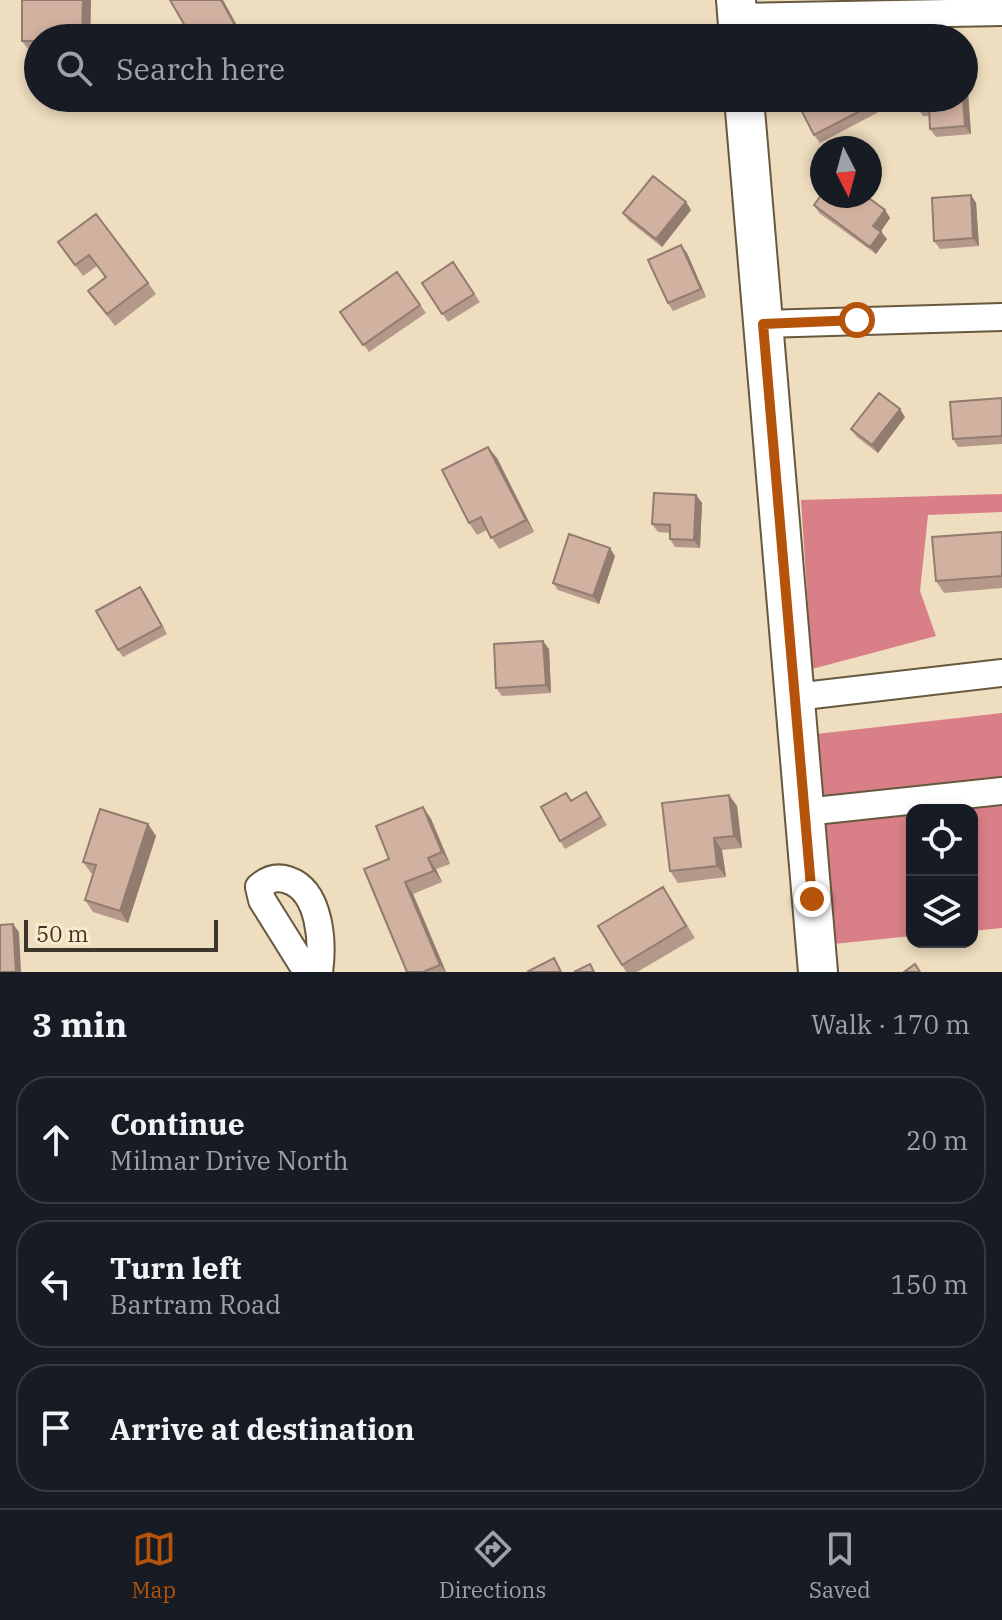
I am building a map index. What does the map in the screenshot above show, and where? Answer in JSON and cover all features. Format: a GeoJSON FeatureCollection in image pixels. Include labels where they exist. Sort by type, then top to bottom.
{"type":"FeatureCollection","features":[{"type":"Feature","properties":{"kind":"street"},"geometry":{"type":"LineString","coordinates":[[738,18],[1002,12]]}},
{"type":"Feature","properties":{"kind":"street"},"geometry":{"type":"LineString","coordinates":[[745,112],[805,812],[810,967]]}},
{"type":"Feature","properties":{"kind":"street"},"geometry":{"type":"LineString","coordinates":[[763,324],[1002,317]]}},
{"type":"Feature","properties":{"kind":"street"},"geometry":{"type":"LineString","coordinates":[[795,697],[1002,673]]}},
{"type":"Feature","properties":{"kind":"street"},"geometry":{"type":"LineString","coordinates":[[805,812],[1002,791]]}},
{"type":"Feature","properties":{"kind":"street"},"geometry":{"type":"LineString","coordinates":[[307,972],[262,900],[259,887],[266,880],[277,877],[292,881],[311,901],[322,952],[319,972]]}},
{"type":"Feature","properties":{"kind":"shaded area"},"geometry":{"type":"Polygon","coordinates":[[[1002,494],[1002,512],[928,515],[920,591],[936,636],[812,669],[801,500],[1002,494]]]}},
{"type":"Feature","properties":{"kind":"shaded area"},"geometry":{"type":"Polygon","coordinates":[[[1002,713],[1002,928],[978,930],[978,804],[906,804],[906,937],[833,944],[816,734],[1002,713]]]}},
{"type":"Feature","properties":{"kind":"building"},"geometry":{"type":"Polygon","coordinates":[[[22,0],[83,0],[82,24],[24,24],[22,41],[22,0]]]}},
{"type":"Feature","properties":{"kind":"building"},"geometry":{"type":"Polygon","coordinates":[[[170,0],[221,0],[234,24],[184,24],[170,0]]]}},
{"type":"Feature","properties":{"kind":"building"},"geometry":{"type":"Polygon","coordinates":[[[802,112],[858,112],[814,135],[802,112]]]}},
{"type":"Feature","properties":{"kind":"building"},"geometry":{"type":"Polygon","coordinates":[[[929,112],[964,112],[965,126],[930,129],[929,112]]]}},
{"type":"Feature","properties":{"kind":"building"},"geometry":{"type":"Polygon","coordinates":[[[653,176],[686,202],[656,239],[623,213],[653,176]]]}},
{"type":"Feature","properties":{"kind":"building"},"geometry":{"type":"Polygon","coordinates":[[[971,195],[973,238],[934,241],[932,198],[971,195]]]}},
{"type":"Feature","properties":{"kind":"building"},"geometry":{"type":"Polygon","coordinates":[[[818,208],[885,210],[873,226],[881,232],[870,247],[818,208]]]}},
{"type":"Feature","properties":{"kind":"building"},"geometry":{"type":"Polygon","coordinates":[[[96,214],[148,283],[107,314],[88,291],[106,277],[89,255],[75,265],[58,242],[96,214]]]}},
{"type":"Feature","properties":{"kind":"building"},"geometry":{"type":"Polygon","coordinates":[[[681,245],[701,289],[668,303],[648,260],[681,245]]]}},
{"type":"Feature","properties":{"kind":"building"},"geometry":{"type":"Polygon","coordinates":[[[453,262],[474,294],[442,314],[422,283],[453,262]]]}},
{"type":"Feature","properties":{"kind":"building"},"geometry":{"type":"Polygon","coordinates":[[[397,272],[420,305],[363,345],[340,312],[397,272]]]}},
{"type":"Feature","properties":{"kind":"building"},"geometry":{"type":"Polygon","coordinates":[[[879,393],[900,409],[872,445],[851,429],[879,393]]]}},
{"type":"Feature","properties":{"kind":"building"},"geometry":{"type":"Polygon","coordinates":[[[1002,398],[1002,436],[953,439],[950,402],[1002,398]]]}},
{"type":"Feature","properties":{"kind":"building"},"geometry":{"type":"Polygon","coordinates":[[[488,447],[526,520],[491,538],[481,517],[469,523],[442,470],[488,447]]]}},
{"type":"Feature","properties":{"kind":"building"},"geometry":{"type":"Polygon","coordinates":[[[654,493],[696,495],[694,540],[670,539],[670,525],[652,524],[654,493]]]}},
{"type":"Feature","properties":{"kind":"building"},"geometry":{"type":"Polygon","coordinates":[[[1002,532],[1002,576],[936,581],[932,537],[1002,532]]]}},
{"type":"Feature","properties":{"kind":"building"},"geometry":{"type":"Polygon","coordinates":[[[569,534],[610,548],[593,596],[553,583],[569,534]]]}},
{"type":"Feature","properties":{"kind":"building"},"geometry":{"type":"Polygon","coordinates":[[[140,587],[162,626],[118,650],[96,611],[140,587]]]}},
{"type":"Feature","properties":{"kind":"building"},"geometry":{"type":"Polygon","coordinates":[[[543,641],[546,685],[496,688],[494,644],[543,641]]]}},
{"type":"Feature","properties":{"kind":"building"},"geometry":{"type":"Polygon","coordinates":[[[586,792],[601,817],[560,841],[541,807],[566,793],[571,801],[586,792]]]}},
{"type":"Feature","properties":{"kind":"building"},"geometry":{"type":"Polygon","coordinates":[[[729,795],[734,836],[714,838],[717,866],[670,871],[662,803],[729,795]]]}},
{"type":"Feature","properties":{"kind":"building"},"geometry":{"type":"Polygon","coordinates":[[[423,807],[442,852],[428,858],[434,871],[405,882],[440,965],[423,972],[407,972],[364,869],[389,859],[376,826],[423,807]]]}},
{"type":"Feature","properties":{"kind":"building"},"geometry":{"type":"Polygon","coordinates":[[[100,809],[148,824],[120,911],[85,900],[96,865],[83,862],[100,809]]]}},
{"type":"Feature","properties":{"kind":"building"},"geometry":{"type":"Polygon","coordinates":[[[663,887],[686,926],[622,965],[598,926],[663,887]]]}},
{"type":"Feature","properties":{"kind":"building"},"geometry":{"type":"Polygon","coordinates":[[[13,924],[16,972],[0,972],[0,925],[13,924]]]}},
{"type":"Feature","properties":{"kind":"building"},"geometry":{"type":"Polygon","coordinates":[[[554,958],[561,972],[527,972],[554,958]]]}},
{"type":"Feature","properties":{"kind":"building"},"geometry":{"type":"Polygon","coordinates":[[[590,964],[594,972],[574,972],[590,964]]]}},
{"type":"Feature","properties":{"kind":"building"},"geometry":{"type":"Polygon","coordinates":[[[915,964],[920,972],[904,972],[915,964]]]}},
{"type":"Feature","properties":{"kind":"route"},"geometry":{"type":"LineString","coordinates":[[812,899],[763,324],[857,320]]}}]}
